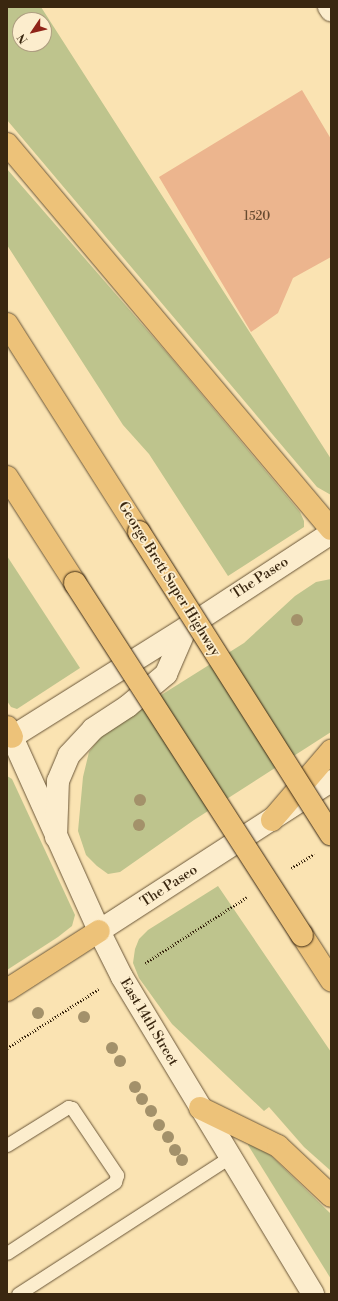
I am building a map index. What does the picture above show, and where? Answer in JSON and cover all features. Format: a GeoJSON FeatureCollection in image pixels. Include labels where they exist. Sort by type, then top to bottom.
{"type":"FeatureCollection","features":[{"type":"Feature","properties":{"kind":"main road"},"geometry":{"type":"LineString","coordinates":[[7,144],[331,529]]}},
{"type":"Feature","properties":{"kind":"main road","name":"George Brett Super Highway"},"geometry":{"type":"LineString","coordinates":[[7,324],[331,834]]}},
{"type":"Feature","properties":{"kind":"main road"},"geometry":{"type":"LineString","coordinates":[[7,477],[331,980]]}},
{"type":"Feature","properties":{"kind":"main road","name":"The Paseo"},"geometry":{"type":"LineString","coordinates":[[9,734],[186,628],[331,533]]}},
{"type":"Feature","properties":{"kind":"main road"},"geometry":{"type":"LineString","coordinates":[[56,837],[58,781],[69,755],[93,728],[128,706],[166,674],[186,628]]}},
{"type":"Feature","properties":{"kind":"main road","name":"East 14th Street"},"geometry":{"type":"LineString","coordinates":[[9,734],[99,931],[122,977],[313,1294]]}},
{"type":"Feature","properties":{"kind":"main road"},"geometry":{"type":"LineString","coordinates":[[272,820],[331,751]]}},
{"type":"Feature","properties":{"kind":"main road","name":"The Paseo"},"geometry":{"type":"LineString","coordinates":[[7,990],[331,781]]}},
{"type":"Feature","properties":{"kind":"main road"},"geometry":{"type":"LineString","coordinates":[[200,1108],[278,1146],[331,1196]]}},
{"type":"Feature","properties":{"kind":"lane"},"geometry":{"type":"LineString","coordinates":[[7,1145],[68,1107],[72,1108],[117,1175],[114,1182],[7,1253]]}},
{"type":"Feature","properties":{"kind":"lane"},"geometry":{"type":"LineString","coordinates":[[18,1294],[230,1157]]}},
{"type":"Feature","properties":{"kind":"path"},"geometry":{"type":"LineString","coordinates":[[291,868],[318,851]]}},
{"type":"Feature","properties":{"kind":"path"},"geometry":{"type":"LineString","coordinates":[[7,1048],[95,992],[122,977],[251,894]]}},
{"type":"Feature","properties":{"kind":"green space"},"geometry":{"type":"Polygon","coordinates":[[[7,7],[41,7],[44,12],[12,12],[12,52],[52,52],[52,24],[331,459],[331,495],[317,487],[7,120],[7,7]]]}},
{"type":"Feature","properties":{"kind":"green space"},"geometry":{"type":"Polygon","coordinates":[[[7,169],[167,353],[300,512],[304,521],[304,527],[228,576],[149,454],[123,425],[7,245],[7,169]]]}},
{"type":"Feature","properties":{"kind":"green space"},"geometry":{"type":"Polygon","coordinates":[[[7,556],[80,668],[17,709],[11,707],[7,701],[7,556]]]}},
{"type":"Feature","properties":{"kind":"green space"},"geometry":{"type":"Polygon","coordinates":[[[331,579],[331,732],[194,820],[120,872],[108,874],[97,866],[86,855],[78,831],[83,777],[89,752],[102,735],[123,719],[244,643],[295,596],[316,582],[331,579]]]}},
{"type":"Feature","properties":{"kind":"green space"},"geometry":{"type":"Polygon","coordinates":[[[7,776],[12,779],[75,915],[72,926],[58,937],[7,970],[7,776]]]}},
{"type":"Feature","properties":{"kind":"green space"},"geometry":{"type":"Polygon","coordinates":[[[218,886],[331,1052],[331,1171],[304,1147],[269,1107],[264,1111],[172,1024],[139,978],[133,963],[135,949],[139,939],[148,930],[218,886]]]}},
{"type":"Feature","properties":{"kind":"green space"},"geometry":{"type":"Polygon","coordinates":[[[251,1139],[260,1145],[331,1214],[331,1279],[248,1145],[251,1139]]]}},
{"type":"Feature","properties":{"kind":"building"},"geometry":{"type":"Polygon","coordinates":[[[302,90],[331,139],[331,257],[293,278],[278,313],[251,332],[159,177],[302,90]]]}}]}
